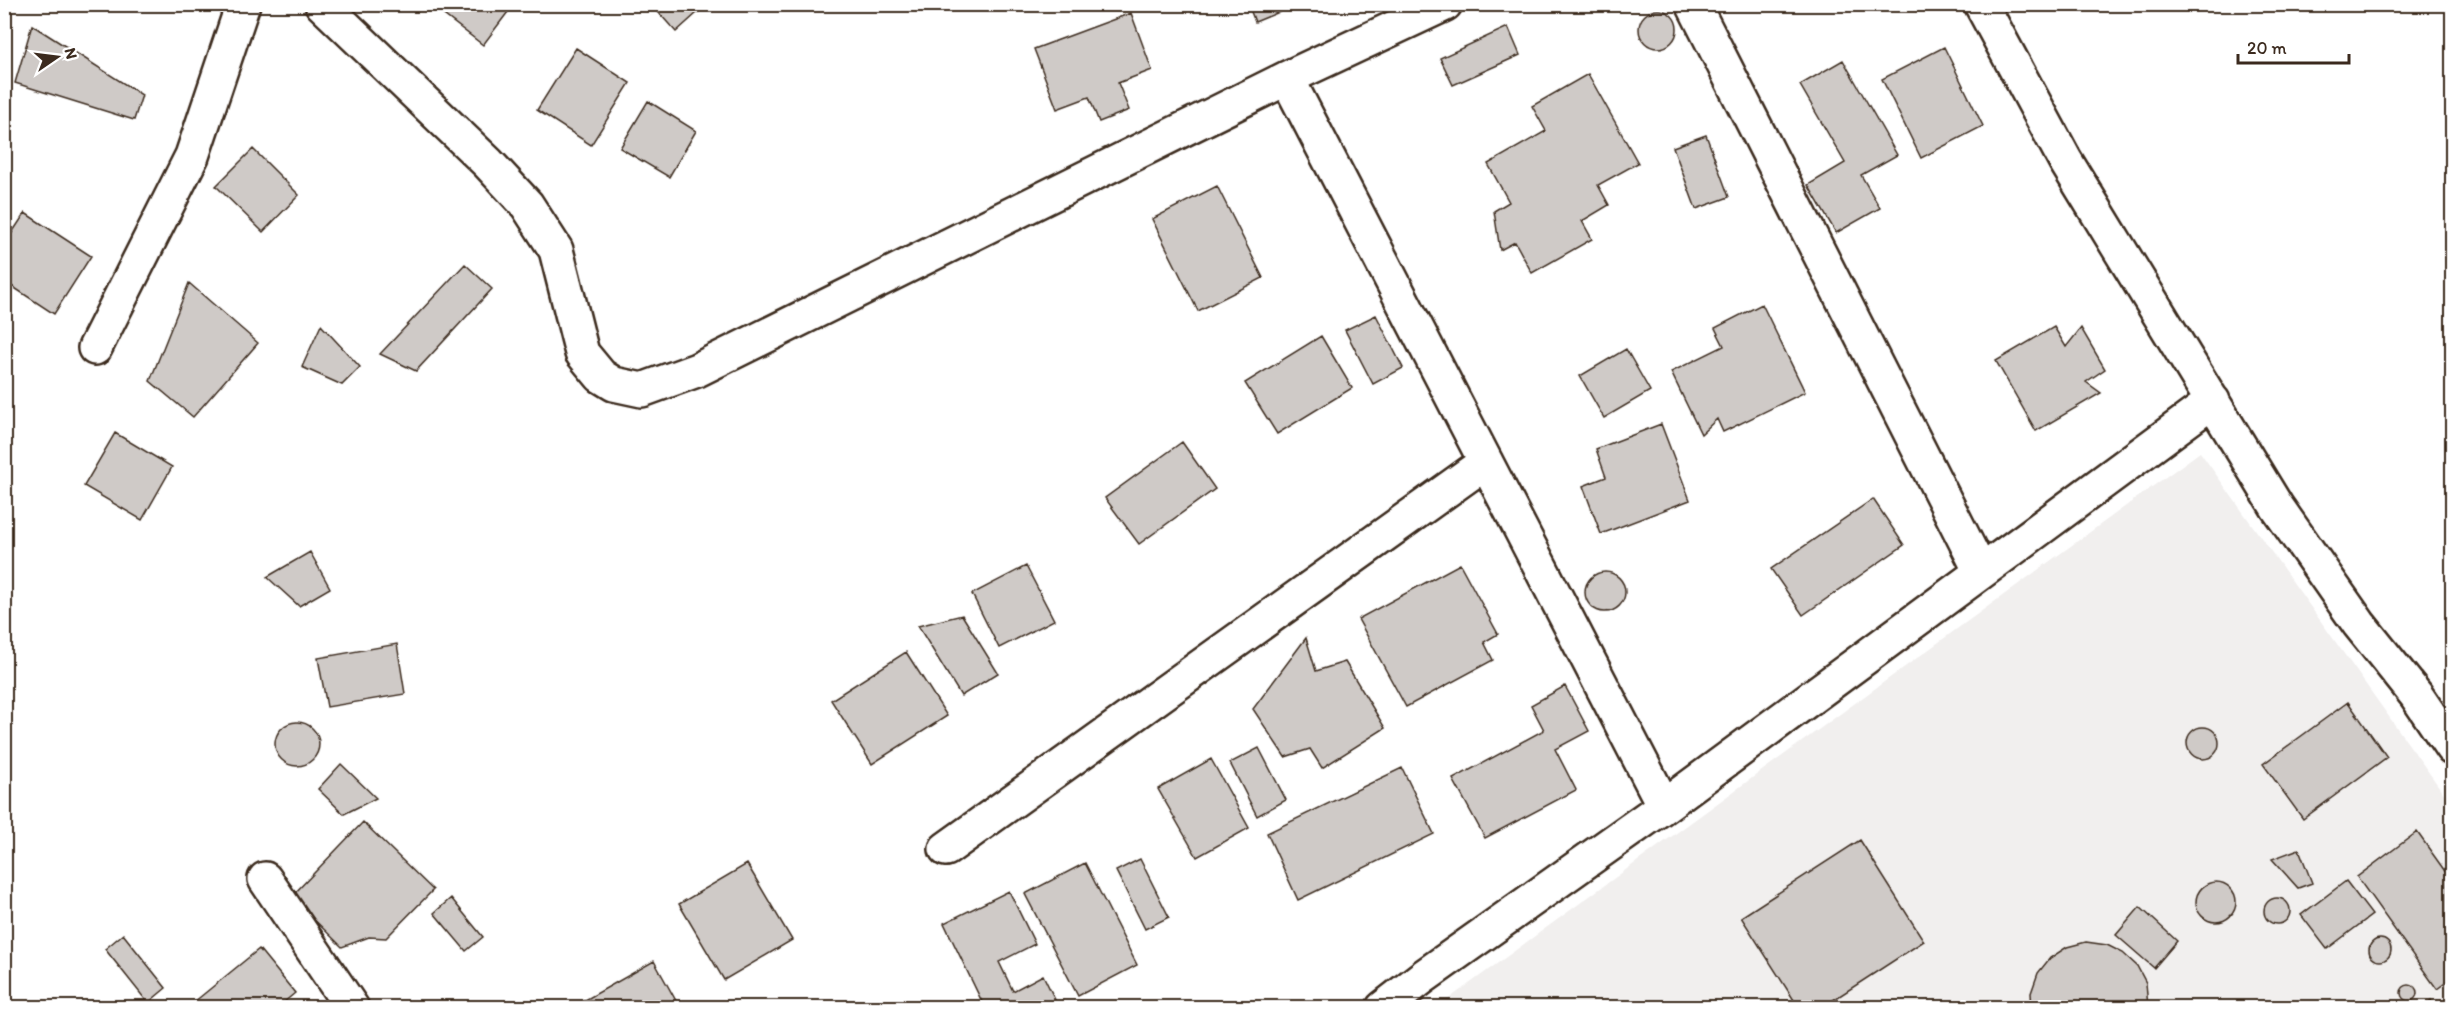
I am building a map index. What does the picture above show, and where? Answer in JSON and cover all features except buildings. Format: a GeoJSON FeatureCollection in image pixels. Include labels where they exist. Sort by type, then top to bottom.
{"type":"FeatureCollection","features":[{"type":"Feature","properties":{"kind":"street"},"geometry":{"type":"LineString","coordinates":[[95,348],[192,156],[243,4]]}},
{"type":"Feature","properties":{"kind":"street"},"geometry":{"type":"LineString","coordinates":[[322,4],[488,163],[527,205],[556,250],[582,353],[601,376],[614,384],[642,390],[697,370],[1287,78],[1445,4]]}},
{"type":"Feature","properties":{"kind":"street"},"geometry":{"type":"LineString","coordinates":[[1693,4],[1981,572]]}},
{"type":"Feature","properties":{"kind":"street"},"geometry":{"type":"LineString","coordinates":[[1981,4],[2065,160],[2277,507],[2359,624],[2416,695],[2452,747]]}},
{"type":"Feature","properties":{"kind":"street"},"geometry":{"type":"LineString","coordinates":[[1287,78],[1664,806]]}},
{"type":"Feature","properties":{"kind":"street"},"geometry":{"type":"LineString","coordinates":[[1383,1008],[1423,976],[1664,806],[2212,401]]}},
{"type":"Feature","properties":{"kind":"street"},"geometry":{"type":"LineString","coordinates":[[946,849],[1486,462]]}},
{"type":"Feature","properties":{"kind":"street"},"geometry":{"type":"LineString","coordinates":[[265,879],[352,1008]]}},
{"type":"Feature","properties":{"kind":"shaded area"},"geometry":{"type":"Polygon","coordinates":[[[2200,452],[2452,805],[2452,1007],[1436,1008],[2200,452]]]}}]}
